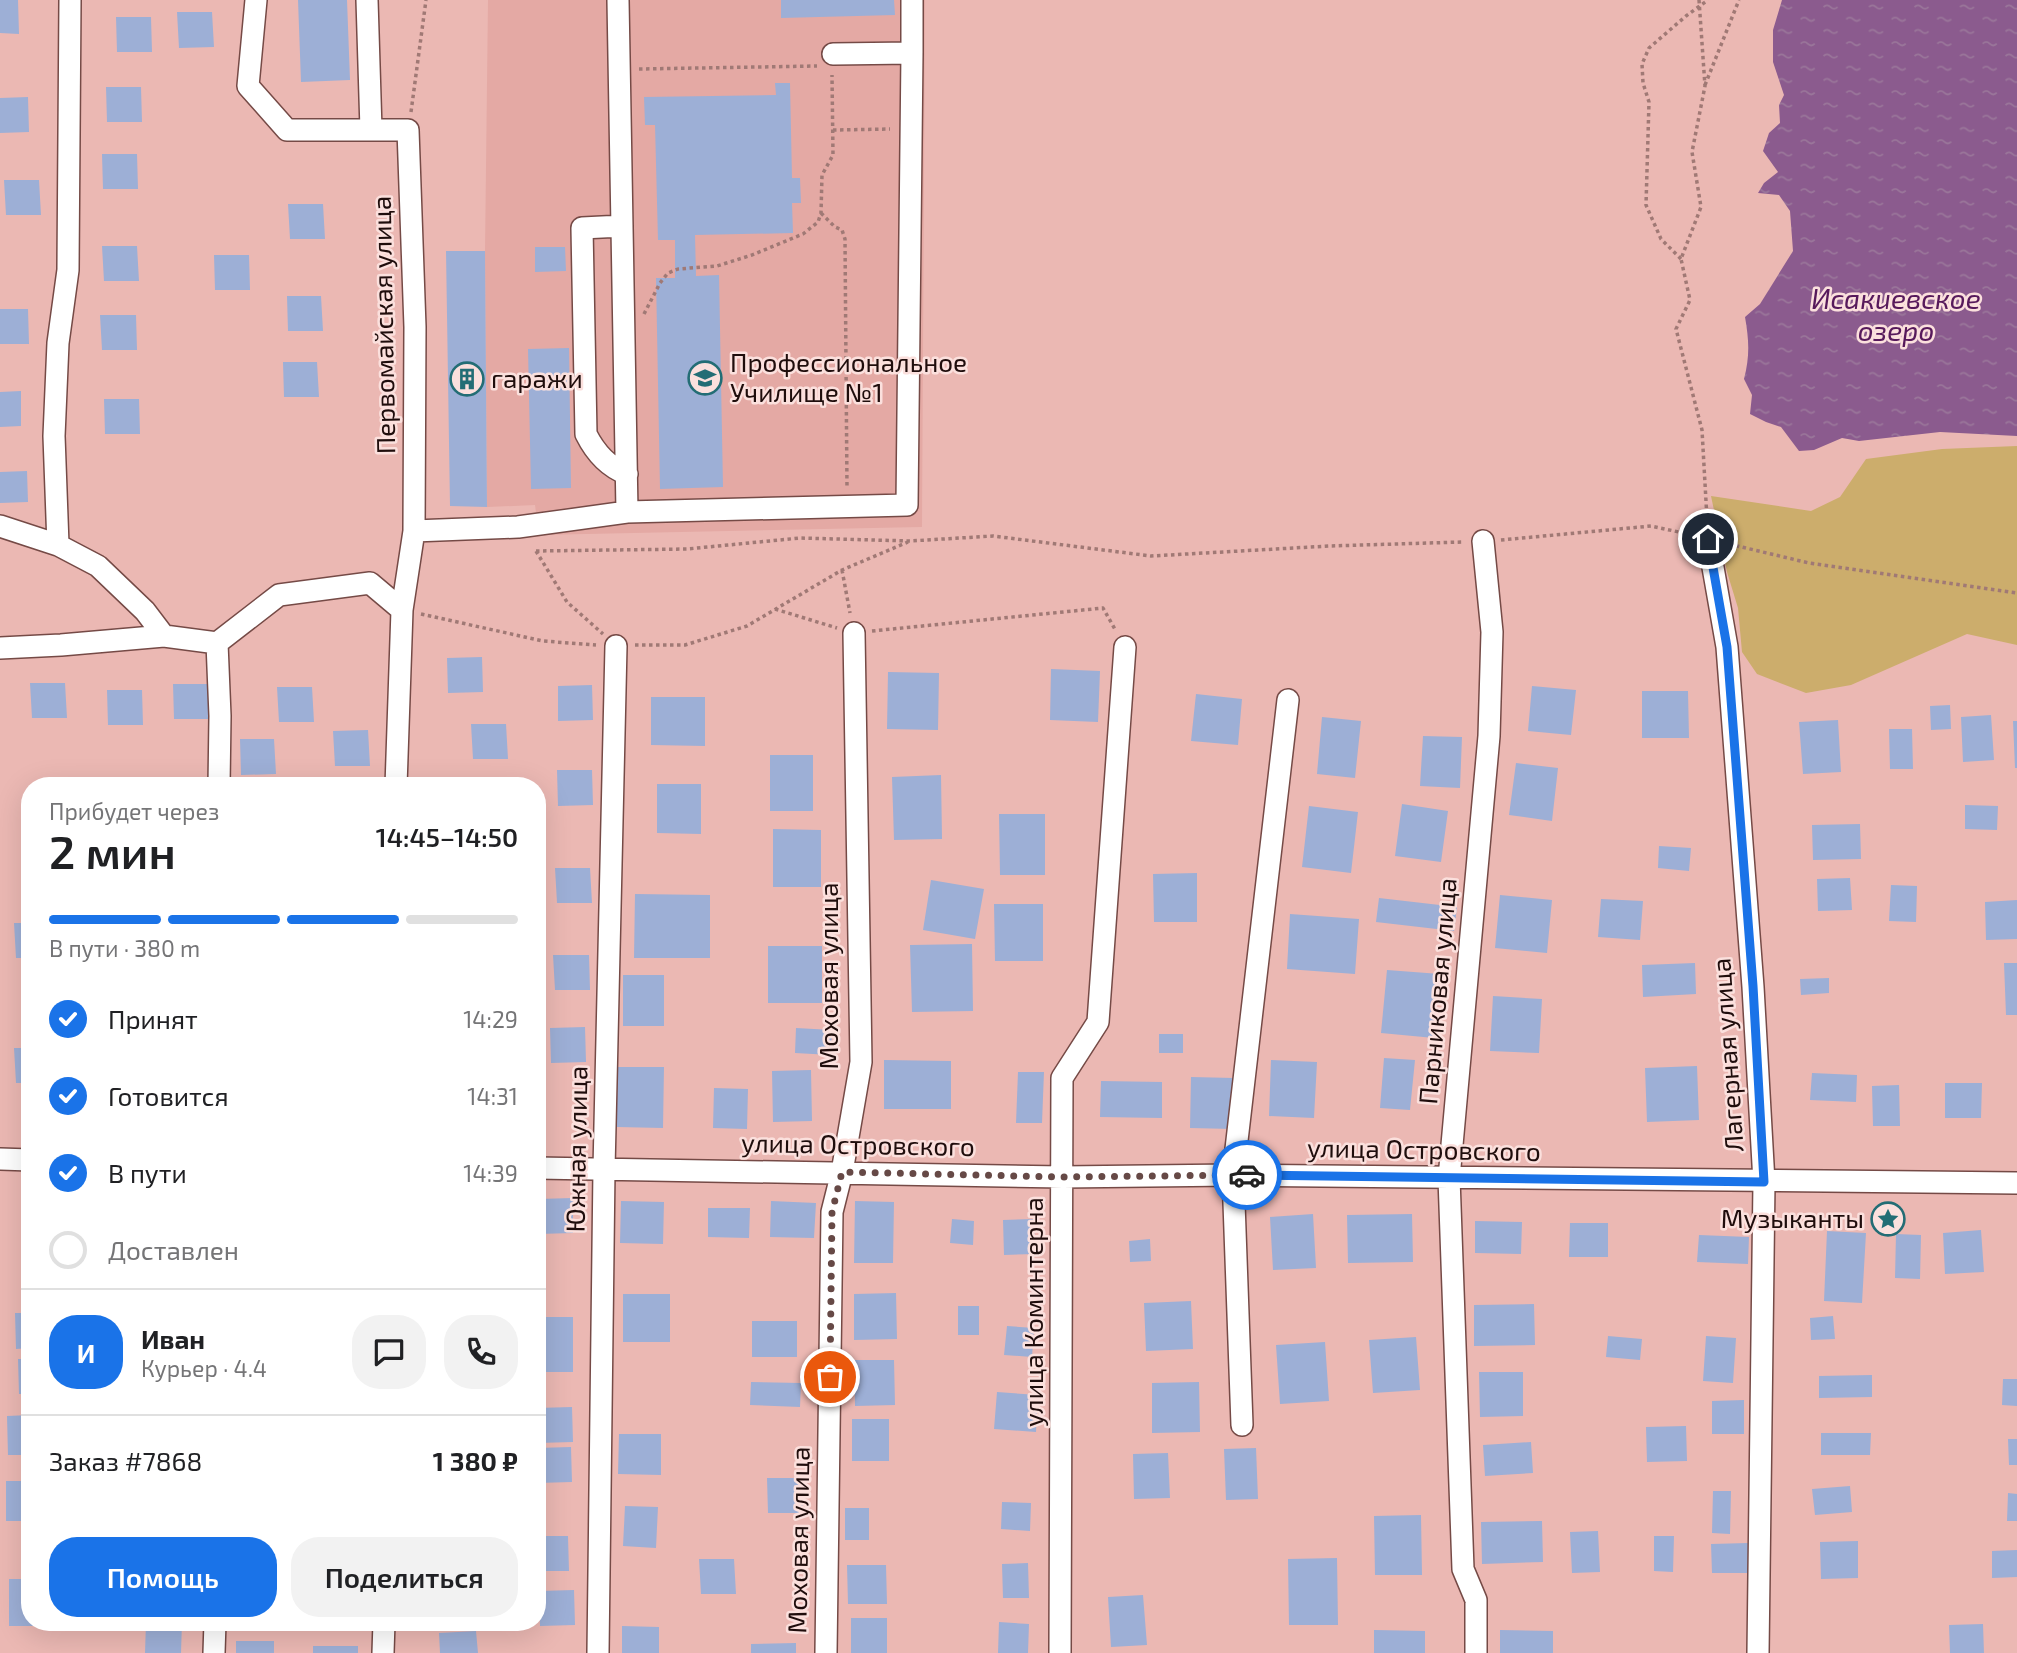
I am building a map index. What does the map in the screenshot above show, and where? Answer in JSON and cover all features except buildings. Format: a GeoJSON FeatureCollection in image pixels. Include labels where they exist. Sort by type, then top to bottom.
{"type":"FeatureCollection","features":[{"type":"Feature","properties":{"kind":"street"},"geometry":{"type":"LineString","coordinates":[[58,545],[54,436],[59,330],[68,270],[70,0]]}},
{"type":"Feature","properties":{"kind":"street"},"geometry":{"type":"LineString","coordinates":[[256,0],[248,86],[287,130],[408,130]]}},
{"type":"Feature","properties":{"kind":"street"},"geometry":{"type":"LineString","coordinates":[[367,0],[371,130]]}},
{"type":"Feature","properties":{"kind":"street"},"geometry":{"type":"LineString","coordinates":[[618,0],[627,512]]}},
{"type":"Feature","properties":{"kind":"street"},"geometry":{"type":"LineString","coordinates":[[414,531],[518,527],[627,512],[906,505],[912,0]]}},
{"type":"Feature","properties":{"kind":"street"},"geometry":{"type":"LineString","coordinates":[[828,63],[912,53]]}},
{"type":"Feature","properties":{"kind":"street","name":"Первомайская улица"},"geometry":{"type":"LineString","coordinates":[[396,777],[402,610],[414,531],[415,327],[408,130]]}},
{"type":"Feature","properties":{"kind":"street"},"geometry":{"type":"LineString","coordinates":[[622,226],[582,228],[586,434],[592,446],[614,469],[627,474]]}},
{"type":"Feature","properties":{"kind":"street"},"geometry":{"type":"LineString","coordinates":[[0,526],[58,545],[98,566],[145,611],[164,636]]}},
{"type":"Feature","properties":{"kind":"street","name":"Лагерная улица"},"geometry":{"type":"LineString","coordinates":[[1708,539],[1727,647],[1753,986],[1764,1182],[1758,1653]]}},
{"type":"Feature","properties":{"kind":"street","name":"Парниковая улица"},"geometry":{"type":"LineString","coordinates":[[1476,1653],[1476,1600],[1463,1569],[1450,1178],[1489,736],[1492,632],[1483,541]]}},
{"type":"Feature","properties":{"kind":"street"},"geometry":{"type":"LineString","coordinates":[[0,648],[164,636],[217,643],[279,595],[370,583],[402,610]]}},
{"type":"Feature","properties":{"kind":"street","name":"Моховая улица"},"geometry":{"type":"LineString","coordinates":[[826,1653],[832,1212],[842,1172],[860,1062],[854,633]]}},
{"type":"Feature","properties":{"kind":"street"},"geometry":{"type":"LineString","coordinates":[[217,643],[219,777]]}},
{"type":"Feature","properties":{"kind":"street","name":"Южная улица"},"geometry":{"type":"LineString","coordinates":[[598,1653],[604,1169],[616,646]]}},
{"type":"Feature","properties":{"kind":"street","name":"улица Коминтерна"},"geometry":{"type":"LineString","coordinates":[[1060,1653],[1062,1078],[1098,1022],[1125,647]]}},
{"type":"Feature","properties":{"kind":"street"},"geometry":{"type":"LineString","coordinates":[[1242,1426],[1233,1175],[1288,700]]}},
{"type":"Feature","properties":{"kind":"street"},"geometry":{"type":"LineString","coordinates":[[0,1159],[21,1160]]}},
{"type":"Feature","properties":{"kind":"street","name":"улица Островского"},"geometry":{"type":"LineString","coordinates":[[546,1168],[1063,1177],[1233,1175],[2017,1183]]}},
{"type":"Feature","properties":{"kind":"street"},"geometry":{"type":"LineString","coordinates":[[214,1653],[215,1631]]}},
{"type":"Feature","properties":{"kind":"street"},"geometry":{"type":"LineString","coordinates":[[383,1653],[384,1631]]}},
{"type":"Feature","properties":{"kind":"path"},"geometry":{"type":"LineString","coordinates":[[408,130],[426,0]]}},
{"type":"Feature","properties":{"kind":"path"},"geometry":{"type":"LineString","coordinates":[[1699,0],[1704,86]]}},
{"type":"Feature","properties":{"kind":"path"},"geometry":{"type":"LineString","coordinates":[[1708,0],[1649,48],[1642,64],[1643,83],[1649,102],[1646,205],[1661,239],[1681,259],[1690,300],[1676,329],[1702,430],[1708,539]]}},
{"type":"Feature","properties":{"kind":"path"},"geometry":{"type":"LineString","coordinates":[[1681,259],[1701,207],[1692,152],[1704,86],[1739,0]]}},
{"type":"Feature","properties":{"kind":"path"},"geometry":{"type":"LineString","coordinates":[[619,71],[828,63],[833,155],[822,175],[821,213],[818,222],[811,230],[764,251],[717,266],[678,269],[668,273],[642,318]]}},
{"type":"Feature","properties":{"kind":"path"},"geometry":{"type":"LineString","coordinates":[[833,130],[912,128]]}},
{"type":"Feature","properties":{"kind":"path"},"geometry":{"type":"LineString","coordinates":[[821,213],[842,230],[845,239],[847,539]]}},
{"type":"Feature","properties":{"kind":"path"},"geometry":{"type":"LineString","coordinates":[[536,551],[687,549],[800,538],[910,541],[993,536],[1151,556],[1483,541],[1651,526],[1809,563],[2017,593]]}},
{"type":"Feature","properties":{"kind":"path"},"geometry":{"type":"LineString","coordinates":[[518,527],[567,602],[616,646]]}},
{"type":"Feature","properties":{"kind":"path"},"geometry":{"type":"LineString","coordinates":[[402,610],[543,641],[616,646],[685,645],[747,626],[842,570],[910,541]]}},
{"type":"Feature","properties":{"kind":"path"},"geometry":{"type":"LineString","coordinates":[[842,570],[854,633]]}},
{"type":"Feature","properties":{"kind":"path"},"geometry":{"type":"LineString","coordinates":[[775,609],[854,633],[1103,608],[1125,647]]}},
{"type":"Feature","properties":{"kind":"shaded area","name":"Профессиональное Училище №1"},"geometry":{"type":"Polygon","coordinates":[[[488,0],[925,0],[922,527],[539,535],[535,505],[487,507],[485,251],[488,0]]]}},
{"type":"Feature","properties":{"kind":"shaded area"},"geometry":{"type":"Polygon","coordinates":[[[2017,446],[2017,645],[1967,634],[1851,685],[1806,693],[1757,674],[1742,652],[1738,608],[1727,572],[1711,496],[1811,511],[1840,497],[1866,459],[1942,449],[2017,446]]]}},
{"type":"Feature","properties":{"kind":"water","name":"Исакиевское озеро"},"geometry":{"type":"Polygon","coordinates":[[[1782,0],[2017,0],[2017,436],[1940,432],[1859,441],[1842,438],[1814,450],[1799,451],[1781,427],[1750,414],[1752,395],[1744,379],[1748,348],[1745,317],[1760,304],[1793,251],[1790,211],[1779,195],[1758,193],[1764,183],[1778,172],[1763,151],[1769,133],[1780,123],[1779,105],[1784,95],[1773,62],[1773,30],[1782,0]]]}},
{"type":"Feature","properties":{"kind":"way so far"},"geometry":{"type":"LineString","coordinates":[[830,1377],[832,1212],[842,1172],[1063,1177],[1247,1175]]}},
{"type":"Feature","properties":{"kind":"place","name":"Профессиональное Училище №1"},"geometry":{"type":"Point","coordinates":[705,378]}},
{"type":"Feature","properties":{"kind":"place","name":"гаражи"},"geometry":{"type":"Point","coordinates":[467,379]}},
{"type":"Feature","properties":{"kind":"place","name":"Музыканты"},"geometry":{"type":"Point","coordinates":[1888,1219]}},
{"type":"Feature","properties":{"kind":"route"},"geometry":{"type":"LineString","coordinates":[[1247,1175],[1764,1182],[1753,986],[1727,647],[1708,539]]}}]}
